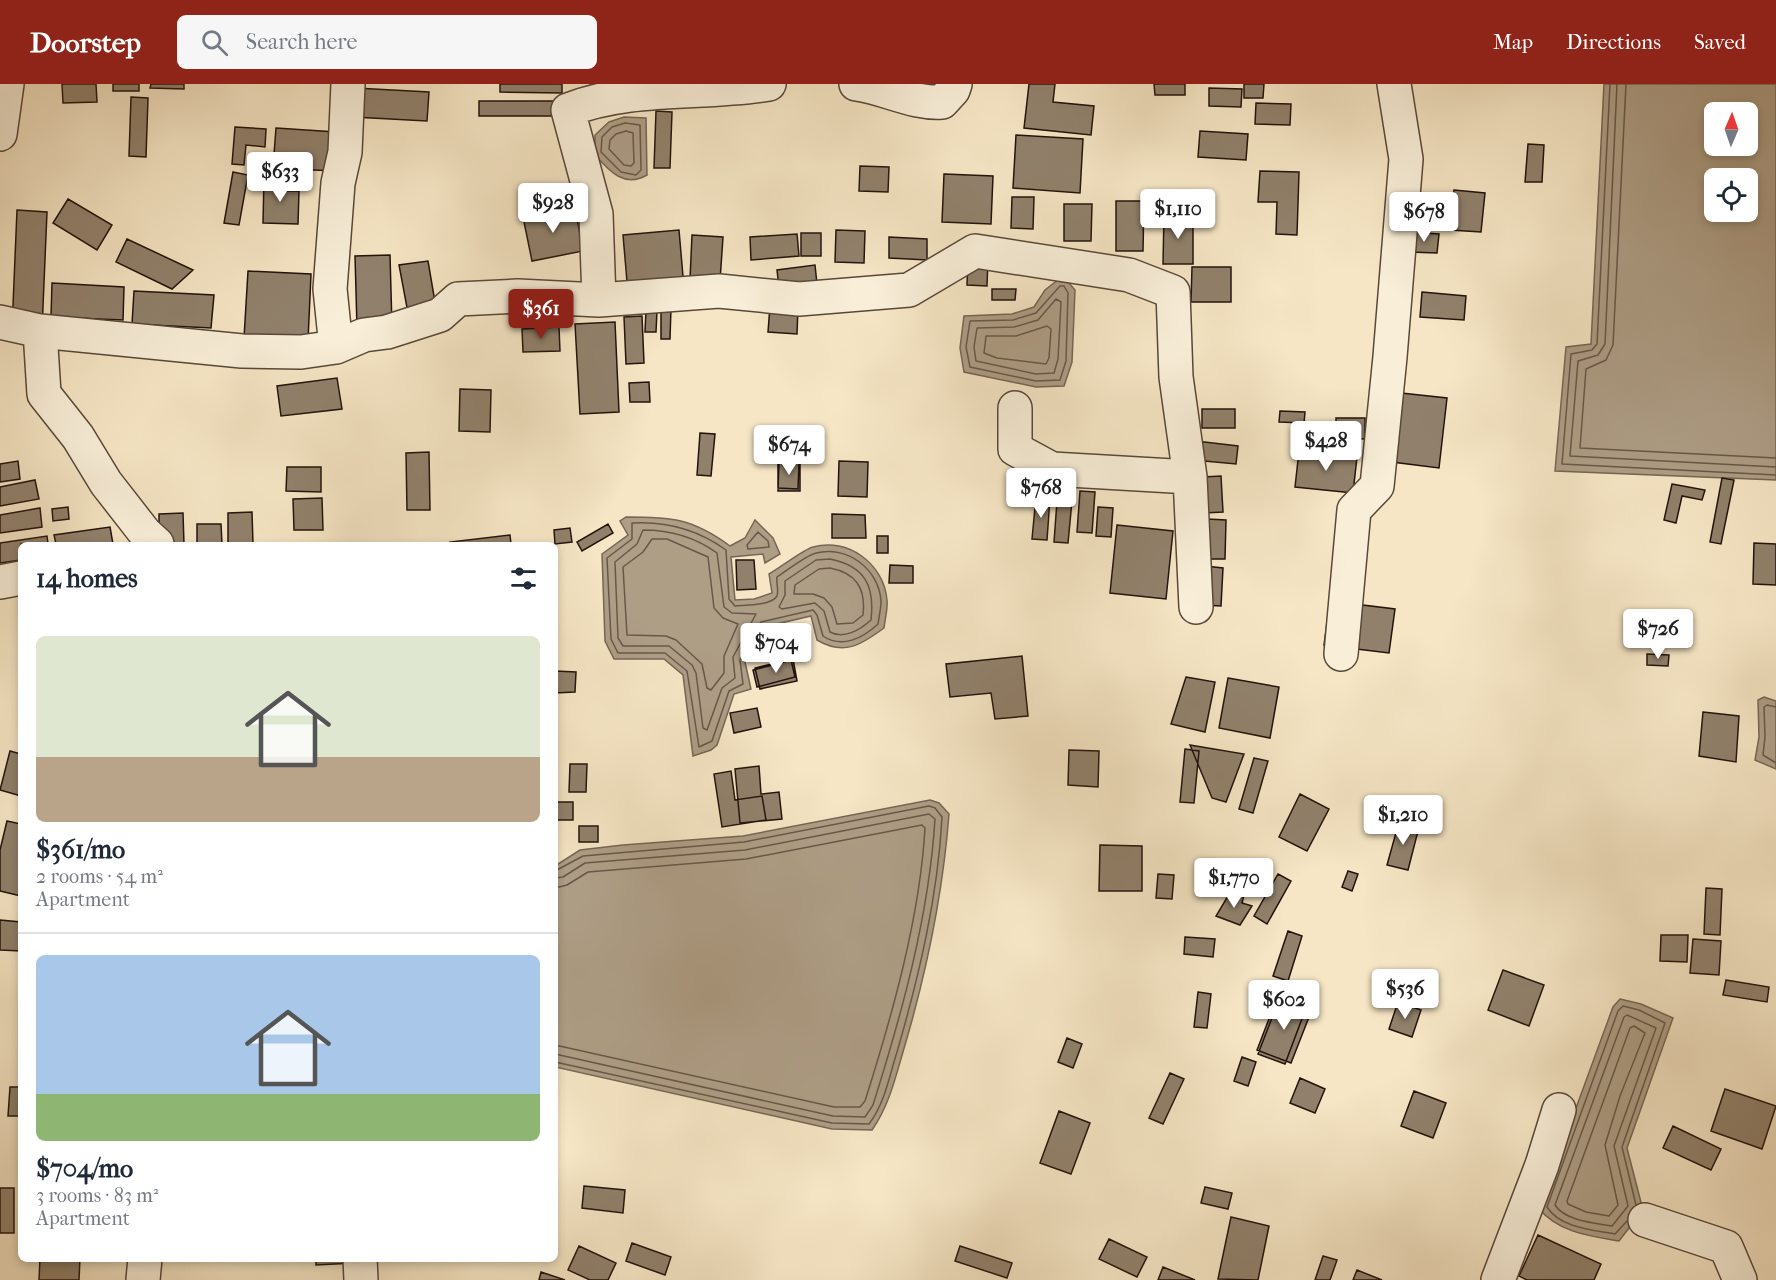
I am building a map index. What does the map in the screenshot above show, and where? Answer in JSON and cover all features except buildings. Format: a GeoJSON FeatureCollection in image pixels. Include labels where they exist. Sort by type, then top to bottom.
{"type":"FeatureCollection","features":[{"type":"Feature","properties":{"kind":"street"},"geometry":{"type":"LineString","coordinates":[[0,134],[7,84]]}},
{"type":"Feature","properties":{"kind":"street"},"geometry":{"type":"LineString","coordinates":[[336,347],[330,289],[338,183],[345,152],[348,84]]}},
{"type":"Feature","properties":{"kind":"street"},"geometry":{"type":"LineString","coordinates":[[598,300],[596,214],[567,110],[591,100],[664,90],[739,89],[769,84]]}},
{"type":"Feature","properties":{"kind":"street"},"geometry":{"type":"LineString","coordinates":[[856,84],[882,87],[923,103],[942,102],[953,90],[955,84]]}},
{"type":"Feature","properties":{"kind":"street"},"geometry":{"type":"LineString","coordinates":[[1341,654],[1354,510],[1377,486],[1389,369],[1406,159],[1394,84]]}},
{"type":"Feature","properties":{"kind":"street"},"geometry":{"type":"LineString","coordinates":[[0,322],[40,331],[242,351],[301,352],[336,347],[364,335],[387,332],[440,315],[458,299],[518,296],[598,300],[719,291],[799,299],[909,290],[975,251],[1129,275],[1173,291],[1176,377],[1190,477],[1196,607]]}},
{"type":"Feature","properties":{"kind":"street"},"geometry":{"type":"LineString","coordinates":[[40,331],[44,394],[78,437],[106,483],[145,533],[155,542]]}},
{"type":"Feature","properties":{"kind":"street"},"geometry":{"type":"LineString","coordinates":[[1015,408],[1014,449],[1052,469],[1190,477]]}},
{"type":"Feature","properties":{"kind":"street"},"geometry":{"type":"LineString","coordinates":[[0,582],[18,579]]}},
{"type":"Feature","properties":{"kind":"street"},"geometry":{"type":"LineString","coordinates":[[1498,1280],[1542,1165],[1559,1110]]}},
{"type":"Feature","properties":{"kind":"street"},"geometry":{"type":"LineString","coordinates":[[1645,1220],[1726,1247],[1740,1280]]}},
{"type":"Feature","properties":{"kind":"street"},"geometry":{"type":"LineString","coordinates":[[143,1280],[145,1262]]}},
{"type":"Feature","properties":{"kind":"street"},"geometry":{"type":"LineString","coordinates":[[360,1262],[361,1280]]}},
{"type":"Feature","properties":{"kind":"water"},"geometry":{"type":"Polygon","coordinates":[[[1604,84],[1776,84],[1776,480],[1555,471],[1566,347],[1591,344],[1604,84]]]}},
{"type":"Feature","properties":{"kind":"water"},"geometry":{"type":"Polygon","coordinates":[[[624,117],[646,118],[647,175],[639,179],[625,179],[618,176],[595,155],[595,135],[609,122],[624,117]]]}},
{"type":"Feature","properties":{"kind":"water"},"geometry":{"type":"Polygon","coordinates":[[[1063,276],[1075,290],[1072,362],[1064,386],[1036,387],[964,372],[960,348],[964,316],[1012,314],[1034,307],[1045,290],[1063,276]]]}},
{"type":"Feature","properties":{"kind":"water"},"geometry":{"type":"Polygon","coordinates":[[[626,517],[681,521],[704,530],[730,546],[745,538],[755,520],[773,538],[780,554],[765,563],[763,554],[731,557],[735,600],[754,599],[772,593],[769,574],[809,548],[826,545],[851,550],[862,556],[879,575],[887,603],[884,628],[860,643],[844,648],[827,645],[817,640],[811,616],[764,627],[745,662],[751,689],[734,694],[717,745],[711,750],[693,756],[683,675],[664,659],[614,659],[605,641],[602,554],[628,535],[620,521],[626,517]]]}},
{"type":"Feature","properties":{"kind":"water"},"geometry":{"type":"Polygon","coordinates":[[[1764,697],[1776,701],[1776,769],[1755,760],[1759,737],[1758,700],[1764,697]]]}},
{"type":"Feature","properties":{"kind":"water"},"geometry":{"type":"Polygon","coordinates":[[[930,800],[939,803],[949,814],[933,931],[913,1017],[888,1100],[872,1130],[832,1129],[558,1068],[558,864],[580,850],[743,836],[930,800]]]}},
{"type":"Feature","properties":{"kind":"water"},"geometry":{"type":"Polygon","coordinates":[[[1620,999],[1641,1004],[1673,1018],[1627,1148],[1643,1210],[1619,1241],[1586,1235],[1566,1228],[1547,1217],[1539,1209],[1613,1007],[1620,999]]]}}]}
